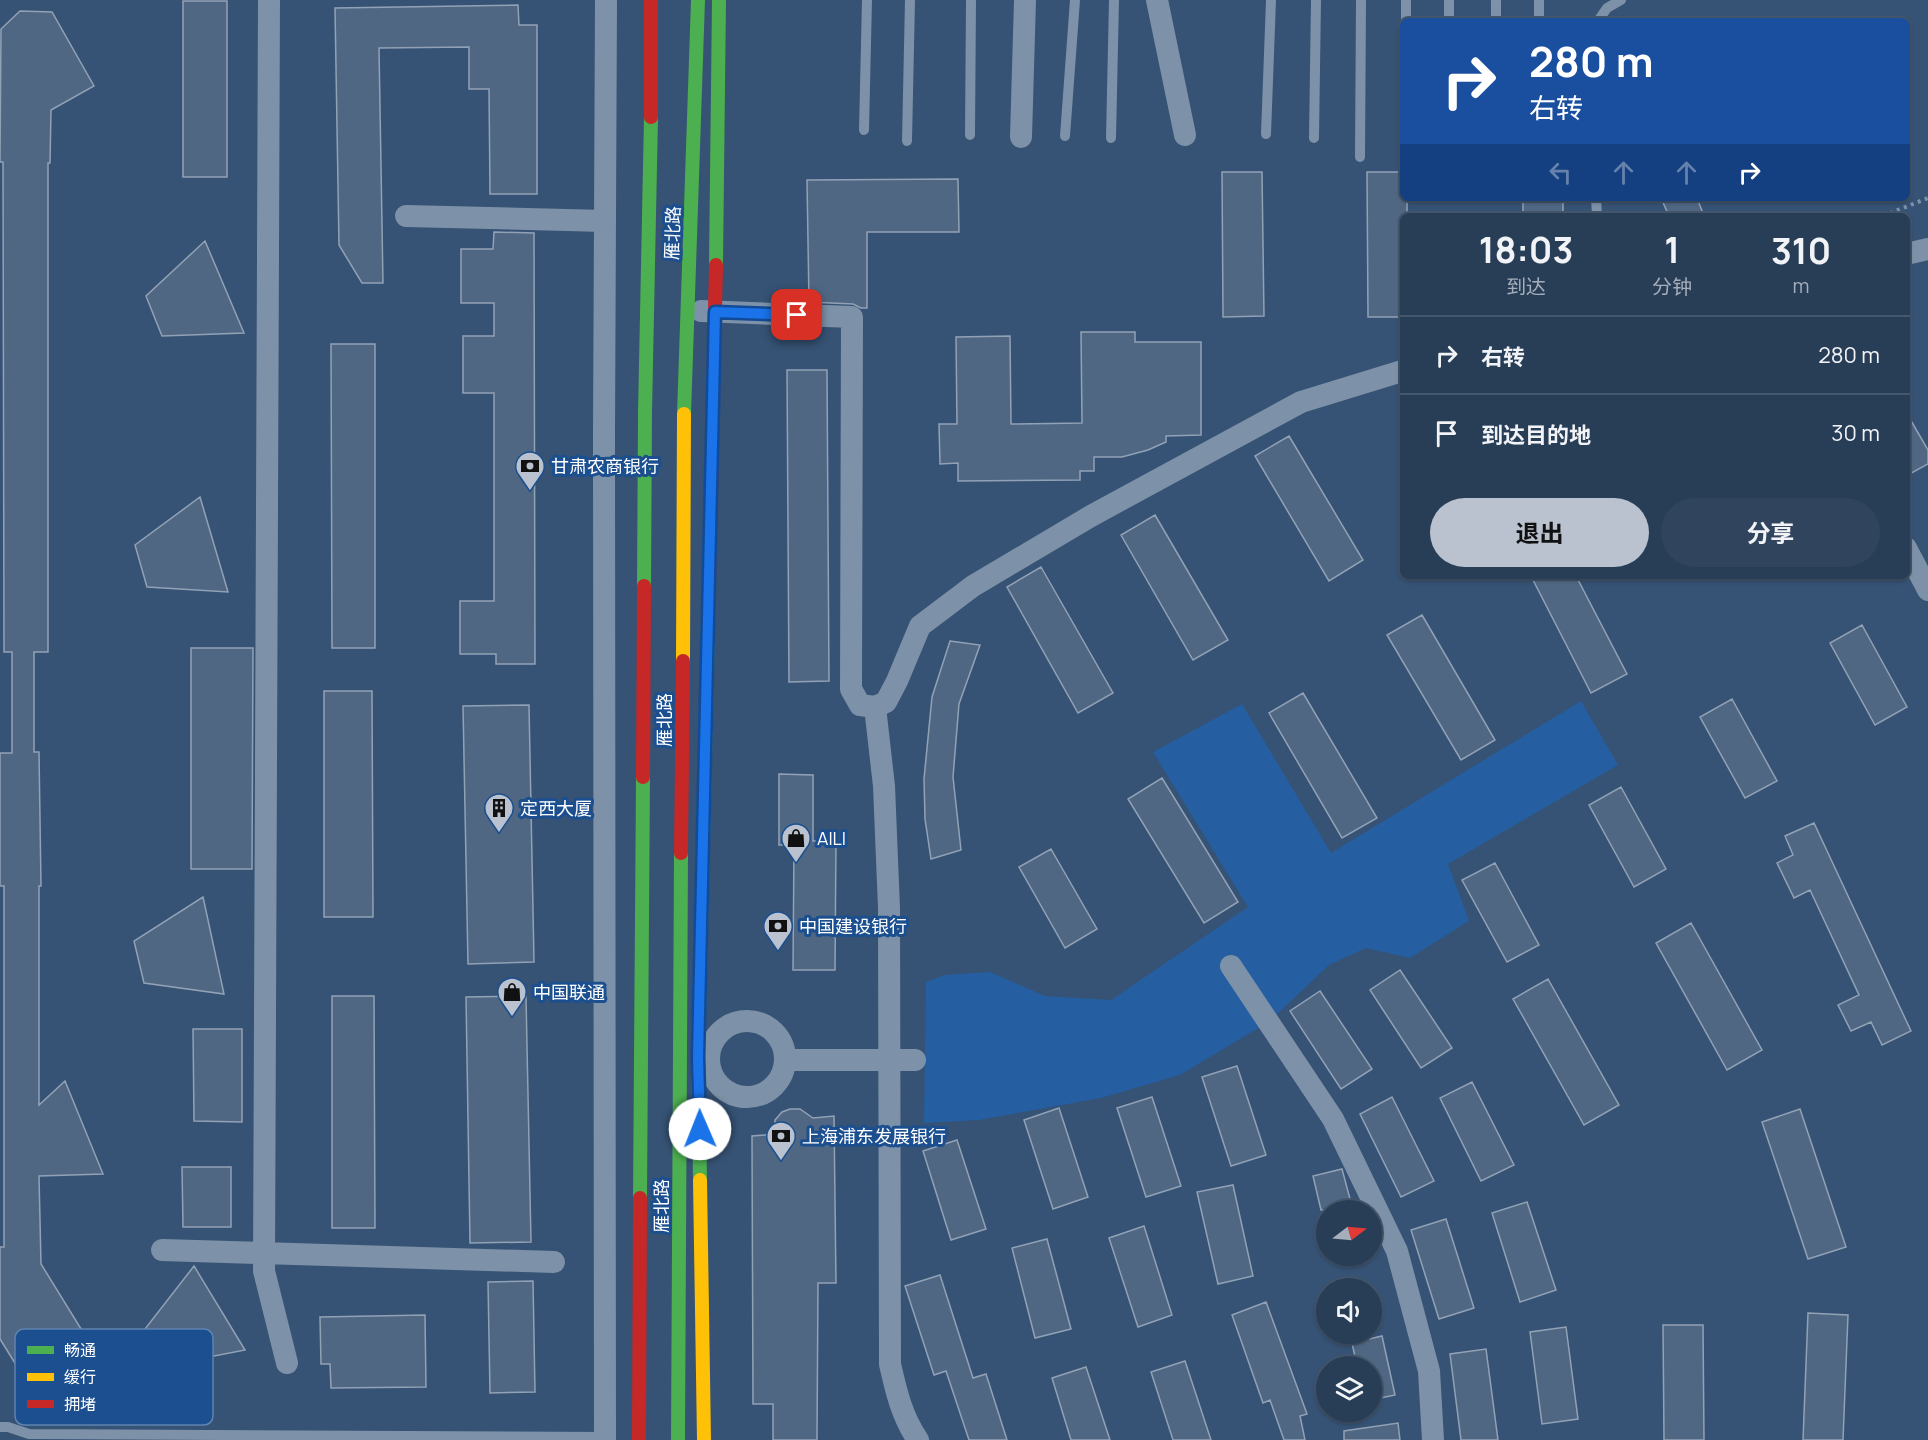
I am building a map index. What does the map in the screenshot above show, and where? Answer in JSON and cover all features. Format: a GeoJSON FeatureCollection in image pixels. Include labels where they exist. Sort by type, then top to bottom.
{"type":"FeatureCollection","features":[{"type":"Feature","properties":{"kind":"main road","name":"雁北路"},"geometry":{"type":"LineString","coordinates":[[639,1440],[645,413],[651,135],[651,0]]}},
{"type":"Feature","properties":{"kind":"main road","name":"雁北路"},"geometry":{"type":"LineString","coordinates":[[678,1440],[696,1058],[684,410],[698,0]]}},
{"type":"Feature","properties":{"kind":"main road"},"geometry":{"type":"LineString","coordinates":[[704,1440],[696,1058],[715,312],[719,0]]}},
{"type":"Feature","properties":{"kind":"street"},"geometry":{"type":"LineString","coordinates":[[269,0],[264,1271],[288,1363]]}},
{"type":"Feature","properties":{"kind":"street"},"geometry":{"type":"LineString","coordinates":[[605,1439],[606,0]]}},
{"type":"Feature","properties":{"kind":"street"},"geometry":{"type":"LineString","coordinates":[[1021,137],[1025,0]]}},
{"type":"Feature","properties":{"kind":"street"},"geometry":{"type":"LineString","coordinates":[[1157,0],[1185,135]]}},
{"type":"Feature","properties":{"kind":"street"},"geometry":{"type":"LineString","coordinates":[[406,216],[605,221]]}},
{"type":"Feature","properties":{"kind":"street"},"geometry":{"type":"LineString","coordinates":[[1910,253],[1928,249]]}},
{"type":"Feature","properties":{"kind":"street"},"geometry":{"type":"LineString","coordinates":[[687,310],[852,317],[851,689],[860,705],[875,707],[886,702],[920,626],[974,585],[1091,516],[1301,402],[1400,371]]}},
{"type":"Feature","properties":{"kind":"street"},"geometry":{"type":"LineString","coordinates":[[1910,556],[1928,590]]}},
{"type":"Feature","properties":{"kind":"street"},"geometry":{"type":"LineString","coordinates":[[875,707],[884,786],[889,908],[890,1364],[897,1399],[918,1440]]}},
{"type":"Feature","properties":{"kind":"street"},"geometry":{"type":"LineString","coordinates":[[1231,966],[1333,1119],[1397,1251],[1429,1371],[1433,1440]]}},
{"type":"Feature","properties":{"kind":"street"},"geometry":{"type":"LineString","coordinates":[[641,1054],[696,1058],[711,1074],[719,1087],[731,1095],[746,1098],[761,1096],[774,1088],[783,1075],[786,1060],[783,1045],[775,1033],[762,1024],[748,1020],[733,1023],[720,1031],[711,1044],[696,1058]]}},
{"type":"Feature","properties":{"kind":"street"},"geometry":{"type":"LineString","coordinates":[[786,1060],[915,1060]]}},
{"type":"Feature","properties":{"kind":"street"},"geometry":{"type":"LineString","coordinates":[[162,1250],[554,1262]]}},
{"type":"Feature","properties":{"kind":"lane"},"geometry":{"type":"LineString","coordinates":[[864,130],[867,0]]}},
{"type":"Feature","properties":{"kind":"lane"},"geometry":{"type":"LineString","coordinates":[[907,141],[910,0]]}},
{"type":"Feature","properties":{"kind":"lane"},"geometry":{"type":"LineString","coordinates":[[970,135],[971,0]]}},
{"type":"Feature","properties":{"kind":"lane"},"geometry":{"type":"LineString","coordinates":[[1065,135],[1075,0]]}},
{"type":"Feature","properties":{"kind":"lane"},"geometry":{"type":"LineString","coordinates":[[1111,138],[1114,0]]}},
{"type":"Feature","properties":{"kind":"lane"},"geometry":{"type":"LineString","coordinates":[[1266,134],[1271,0]]}},
{"type":"Feature","properties":{"kind":"lane"},"geometry":{"type":"LineString","coordinates":[[1314,138],[1316,0]]}},
{"type":"Feature","properties":{"kind":"lane"},"geometry":{"type":"LineString","coordinates":[[1360,0],[1360,157]]}},
{"type":"Feature","properties":{"kind":"lane"},"geometry":{"type":"LineString","coordinates":[[1406,0],[1406,18]]}},
{"type":"Feature","properties":{"kind":"lane"},"geometry":{"type":"LineString","coordinates":[[1449,0],[1449,18]]}},
{"type":"Feature","properties":{"kind":"lane"},"geometry":{"type":"LineString","coordinates":[[1496,0],[1496,18]]}},
{"type":"Feature","properties":{"kind":"lane"},"geometry":{"type":"LineString","coordinates":[[1539,0],[1539,18]]}},
{"type":"Feature","properties":{"kind":"lane"},"geometry":{"type":"LineString","coordinates":[[1600,18],[1607,8],[1621,0]]}},
{"type":"Feature","properties":{"kind":"lane"},"geometry":{"type":"LineString","coordinates":[[0,1427],[8,1427],[29,1434],[605,1439]]}},
{"type":"Feature","properties":{"kind":"path"},"geometry":{"type":"LineString","coordinates":[[1890,213],[1928,198]]}},
{"type":"Feature","properties":{"kind":"shaded area"},"geometry":{"type":"Polygon","coordinates":[[[1581,701],[1618,765],[1448,864],[1469,921],[1410,958],[1366,948],[1329,965],[1270,1021],[1180,1075],[1101,1098],[979,1120],[924,1123],[926,982],[945,975],[990,972],[1045,996],[1111,1000],[1248,907],[1153,752],[1242,704],[1331,853],[1581,701]]]}},
{"type":"Feature","properties":{"kind":"building"},"geometry":{"type":"Polygon","coordinates":[[[183,1],[227,1],[227,177],[183,177],[183,1]]]}},
{"type":"Feature","properties":{"kind":"building"},"geometry":{"type":"Polygon","coordinates":[[[518,5],[519,25],[537,25],[537,194],[490,194],[489,89],[469,89],[469,47],[379,48],[383,283],[362,283],[339,245],[335,8],[518,5]]]}},
{"type":"Feature","properties":{"kind":"building"},"geometry":{"type":"Polygon","coordinates":[[[20,11],[52,12],[94,86],[51,110],[50,163],[48,163],[48,652],[34,652],[34,752],[39,752],[41,886],[39,886],[39,1105],[65,1081],[103,1174],[39,1176],[41,1264],[81,1329],[15,1329],[15,1363],[0,1339],[0,1247],[4,1247],[4,886],[0,886],[0,753],[12,753],[12,652],[4,652],[1,29],[20,11]]]}},
{"type":"Feature","properties":{"kind":"building"},"geometry":{"type":"Polygon","coordinates":[[[1222,172],[1262,172],[1264,316],[1223,317],[1222,172]]]}},
{"type":"Feature","properties":{"kind":"building"},"geometry":{"type":"Polygon","coordinates":[[[1367,172],[1400,172],[1400,201],[1407,201],[1407,213],[1400,213],[1400,317],[1368,317],[1367,172]]]}},
{"type":"Feature","properties":{"kind":"building"},"geometry":{"type":"Polygon","coordinates":[[[958,179],[959,232],[867,232],[867,308],[853,304],[809,302],[807,180],[958,179]]]}},
{"type":"Feature","properties":{"kind":"building"},"geometry":{"type":"Polygon","coordinates":[[[1523,201],[1563,201],[1563,213],[1523,213],[1523,201]]]}},
{"type":"Feature","properties":{"kind":"building"},"geometry":{"type":"Polygon","coordinates":[[[1662,201],[1698,201],[1703,213],[1668,213],[1662,201]]]}},
{"type":"Feature","properties":{"kind":"building"},"geometry":{"type":"Polygon","coordinates":[[[494,232],[534,233],[535,664],[496,664],[496,654],[460,654],[460,601],[494,601],[494,393],[463,393],[463,336],[494,336],[494,303],[461,303],[461,249],[493,249],[494,232]]]}},
{"type":"Feature","properties":{"kind":"building"},"geometry":{"type":"Polygon","coordinates":[[[205,241],[244,333],[162,336],[146,296],[205,241]]]}},
{"type":"Feature","properties":{"kind":"building"},"geometry":{"type":"Polygon","coordinates":[[[1081,332],[1135,332],[1135,342],[1201,342],[1201,435],[1166,436],[1166,442],[1148,450],[1122,457],[1094,457],[1094,471],[1080,471],[1080,480],[958,481],[958,463],[940,464],[939,424],[957,424],[956,337],[1010,336],[1011,424],[1082,423],[1081,332]]]}},
{"type":"Feature","properties":{"kind":"building"},"geometry":{"type":"Polygon","coordinates":[[[331,344],[375,344],[375,648],[332,648],[331,344]]]}},
{"type":"Feature","properties":{"kind":"building"},"geometry":{"type":"Polygon","coordinates":[[[787,370],[827,370],[829,681],[789,682],[787,370]]]}},
{"type":"Feature","properties":{"kind":"building"},"geometry":{"type":"Polygon","coordinates":[[[1910,419],[1928,450],[1928,464],[1910,474],[1910,419]]]}},
{"type":"Feature","properties":{"kind":"building"},"geometry":{"type":"Polygon","coordinates":[[[1289,436],[1363,560],[1329,581],[1255,456],[1289,436]]]}},
{"type":"Feature","properties":{"kind":"building"},"geometry":{"type":"Polygon","coordinates":[[[200,497],[228,592],[147,587],[135,545],[200,497]]]}},
{"type":"Feature","properties":{"kind":"building"},"geometry":{"type":"Polygon","coordinates":[[[1155,515],[1228,640],[1193,660],[1121,535],[1155,515]]]}},
{"type":"Feature","properties":{"kind":"building"},"geometry":{"type":"Polygon","coordinates":[[[1041,567],[1113,693],[1078,713],[1007,587],[1041,567]]]}},
{"type":"Feature","properties":{"kind":"building"},"geometry":{"type":"Polygon","coordinates":[[[1533,579],[1578,579],[1627,674],[1591,693],[1533,579]]]}},
{"type":"Feature","properties":{"kind":"building"},"geometry":{"type":"Polygon","coordinates":[[[1422,615],[1495,740],[1461,760],[1387,635],[1422,615]]]}},
{"type":"Feature","properties":{"kind":"building"},"geometry":{"type":"Polygon","coordinates":[[[1862,625],[1907,707],[1875,725],[1830,643],[1862,625]]]}},
{"type":"Feature","properties":{"kind":"building"},"geometry":{"type":"Polygon","coordinates":[[[950,641],[980,645],[959,704],[953,777],[961,850],[931,859],[925,819],[924,779],[932,697],[950,641]]]}},
{"type":"Feature","properties":{"kind":"building"},"geometry":{"type":"Polygon","coordinates":[[[191,648],[253,648],[252,869],[191,869],[191,648]]]}},
{"type":"Feature","properties":{"kind":"building"},"geometry":{"type":"Polygon","coordinates":[[[324,691],[372,691],[373,917],[324,917],[324,691]]]}},
{"type":"Feature","properties":{"kind":"building"},"geometry":{"type":"Polygon","coordinates":[[[1303,693],[1377,818],[1342,838],[1269,713],[1303,693]]]}},
{"type":"Feature","properties":{"kind":"building"},"geometry":{"type":"Polygon","coordinates":[[[1732,699],[1777,781],[1745,798],[1700,717],[1732,699]]]}},
{"type":"Feature","properties":{"kind":"building","name":"定西大厦"},"geometry":{"type":"Polygon","coordinates":[[[529,705],[534,962],[468,964],[463,706],[529,705]]]}},
{"type":"Feature","properties":{"kind":"building"},"geometry":{"type":"Polygon","coordinates":[[[779,774],[813,775],[813,841],[836,841],[835,970],[793,970],[794,845],[779,845],[779,774]]]}},
{"type":"Feature","properties":{"kind":"building"},"geometry":{"type":"Polygon","coordinates":[[[1162,778],[1238,902],[1204,923],[1128,799],[1162,778]]]}},
{"type":"Feature","properties":{"kind":"building"},"geometry":{"type":"Polygon","coordinates":[[[1621,787],[1666,869],[1634,887],[1589,805],[1621,787]]]}},
{"type":"Feature","properties":{"kind":"building"},"geometry":{"type":"Polygon","coordinates":[[[1814,823],[1911,1031],[1882,1045],[1871,1022],[1851,1031],[1838,1005],[1859,995],[1810,890],[1794,898],[1777,863],[1793,855],[1785,836],[1814,823]]]}},
{"type":"Feature","properties":{"kind":"building"},"geometry":{"type":"Polygon","coordinates":[[[1051,849],[1097,929],[1065,948],[1019,867],[1051,849]]]}},
{"type":"Feature","properties":{"kind":"building"},"geometry":{"type":"Polygon","coordinates":[[[1495,863],[1539,945],[1507,962],[1462,880],[1495,863]]]}},
{"type":"Feature","properties":{"kind":"building"},"geometry":{"type":"Polygon","coordinates":[[[203,897],[224,994],[144,983],[134,941],[203,897]]]}},
{"type":"Feature","properties":{"kind":"building"},"geometry":{"type":"Polygon","coordinates":[[[1691,923],[1762,1050],[1727,1070],[1656,943],[1691,923]]]}},
{"type":"Feature","properties":{"kind":"building"},"geometry":{"type":"Polygon","coordinates":[[[1400,970],[1452,1048],[1421,1068],[1370,990],[1400,970]]]}},
{"type":"Feature","properties":{"kind":"building"},"geometry":{"type":"Polygon","coordinates":[[[1548,979],[1619,1105],[1584,1125],[1513,999],[1548,979]]]}},
{"type":"Feature","properties":{"kind":"building"},"geometry":{"type":"Polygon","coordinates":[[[1320,991],[1372,1069],[1341,1089],[1290,1011],[1320,991]]]}},
{"type":"Feature","properties":{"kind":"building"},"geometry":{"type":"Polygon","coordinates":[[[332,996],[374,996],[375,1228],[332,1228],[332,996]]]}},
{"type":"Feature","properties":{"kind":"building"},"geometry":{"type":"Polygon","coordinates":[[[526,996],[531,1242],[470,1243],[466,997],[526,996]]]}},
{"type":"Feature","properties":{"kind":"building"},"geometry":{"type":"Polygon","coordinates":[[[193,1029],[242,1029],[242,1122],[194,1121],[193,1029]]]}},
{"type":"Feature","properties":{"kind":"building"},"geometry":{"type":"Polygon","coordinates":[[[1237,1066],[1266,1155],[1231,1166],[1202,1077],[1237,1066]]]}},
{"type":"Feature","properties":{"kind":"building"},"geometry":{"type":"Polygon","coordinates":[[[1472,1082],[1514,1165],[1481,1181],[1440,1098],[1472,1082]]]}},
{"type":"Feature","properties":{"kind":"building"},"geometry":{"type":"Polygon","coordinates":[[[1152,1097],[1181,1186],[1146,1197],[1117,1108],[1152,1097]]]}},
{"type":"Feature","properties":{"kind":"building"},"geometry":{"type":"Polygon","coordinates":[[[1392,1097],[1434,1181],[1401,1197],[1360,1114],[1392,1097]]]}},
{"type":"Feature","properties":{"kind":"building"},"geometry":{"type":"Polygon","coordinates":[[[1059,1108],[1088,1197],[1053,1209],[1024,1120],[1059,1108]]]}},
{"type":"Feature","properties":{"kind":"building"},"geometry":{"type":"Polygon","coordinates":[[[800,1109],[813,1118],[834,1116],[836,1283],[818,1283],[817,1440],[773,1440],[773,1404],[753,1404],[752,1136],[775,1134],[775,1120],[782,1112],[800,1109]]]}},
{"type":"Feature","properties":{"kind":"building"},"geometry":{"type":"Polygon","coordinates":[[[1800,1109],[1846,1247],[1808,1259],[1762,1122],[1800,1109]]]}},
{"type":"Feature","properties":{"kind":"building"},"geometry":{"type":"Polygon","coordinates":[[[957,1140],[986,1229],[951,1240],[923,1151],[957,1140]]]}},
{"type":"Feature","properties":{"kind":"building"},"geometry":{"type":"Polygon","coordinates":[[[182,1167],[231,1167],[231,1227],[183,1227],[182,1167]]]}},
{"type":"Feature","properties":{"kind":"building"},"geometry":{"type":"Polygon","coordinates":[[[1342,1169],[1350,1200],[1319,1200],[1313,1176],[1342,1169]]]}},
{"type":"Feature","properties":{"kind":"building"},"geometry":{"type":"Polygon","coordinates":[[[1233,1185],[1253,1276],[1218,1284],[1197,1192],[1233,1185]]]}},
{"type":"Feature","properties":{"kind":"building"},"geometry":{"type":"Polygon","coordinates":[[[1527,1202],[1556,1290],[1520,1302],[1492,1213],[1527,1202]]]}},
{"type":"Feature","properties":{"kind":"building"},"geometry":{"type":"Polygon","coordinates":[[[1446,1219],[1474,1308],[1439,1319],[1411,1230],[1446,1219]]]}},
{"type":"Feature","properties":{"kind":"building"},"geometry":{"type":"Polygon","coordinates":[[[1144,1226],[1172,1315],[1138,1327],[1109,1238],[1144,1226]]]}},
{"type":"Feature","properties":{"kind":"building"},"geometry":{"type":"Polygon","coordinates":[[[1047,1239],[1071,1329],[1035,1338],[1012,1248],[1047,1239]]]}},
{"type":"Feature","properties":{"kind":"building"},"geometry":{"type":"Polygon","coordinates":[[[194,1266],[245,1350],[213,1356],[213,1329],[145,1329],[194,1266]]]}},
{"type":"Feature","properties":{"kind":"building"},"geometry":{"type":"Polygon","coordinates":[[[940,1275],[973,1378],[986,1374],[1007,1440],[969,1440],[946,1371],[934,1375],[905,1286],[940,1275]]]}},
{"type":"Feature","properties":{"kind":"building"},"geometry":{"type":"Polygon","coordinates":[[[533,1281],[535,1392],[490,1393],[488,1282],[533,1281]]]}},
{"type":"Feature","properties":{"kind":"building"},"geometry":{"type":"Polygon","coordinates":[[[1266,1302],[1307,1414],[1300,1416],[1305,1440],[1284,1440],[1270,1400],[1263,1403],[1232,1315],[1266,1302]]]}},
{"type":"Feature","properties":{"kind":"building"},"geometry":{"type":"Polygon","coordinates":[[[1808,1313],[1848,1315],[1843,1440],[1803,1440],[1808,1313]]]}},
{"type":"Feature","properties":{"kind":"building"},"geometry":{"type":"Polygon","coordinates":[[[425,1315],[426,1387],[331,1388],[330,1364],[321,1364],[320,1317],[425,1315]]]}},
{"type":"Feature","properties":{"kind":"building"},"geometry":{"type":"Polygon","coordinates":[[[1663,1325],[1703,1325],[1704,1440],[1664,1440],[1663,1325]]]}},
{"type":"Feature","properties":{"kind":"building"},"geometry":{"type":"Polygon","coordinates":[[[1566,1327],[1578,1419],[1542,1424],[1530,1332],[1566,1327]]]}},
{"type":"Feature","properties":{"kind":"building"},"geometry":{"type":"Polygon","coordinates":[[[1382,1336],[1395,1395],[1382,1398],[1382,1356],[1355,1356],[1352,1344],[1382,1344],[1382,1336]]]}},
{"type":"Feature","properties":{"kind":"building"},"geometry":{"type":"Polygon","coordinates":[[[1486,1349],[1498,1440],[1461,1440],[1450,1354],[1486,1349]]]}},
{"type":"Feature","properties":{"kind":"building"},"geometry":{"type":"Polygon","coordinates":[[[1185,1361],[1211,1440],[1173,1440],[1151,1372],[1185,1361]]]}},
{"type":"Feature","properties":{"kind":"building"},"geometry":{"type":"Polygon","coordinates":[[[1086,1367],[1110,1440],[1071,1440],[1052,1378],[1086,1367]]]}},
{"type":"Feature","properties":{"kind":"building"},"geometry":{"type":"Polygon","coordinates":[[[1398,1423],[1400,1440],[1344,1440],[1344,1431],[1398,1423]]]}},
{"type":"Feature","properties":{"kind":"traffic: fast"},"geometry":{"type":"LineString","coordinates":[[684,414],[698,0]]}},
{"type":"Feature","properties":{"kind":"traffic: fast"},"geometry":{"type":"LineString","coordinates":[[716,265],[719,0]]}},
{"type":"Feature","properties":{"kind":"traffic: fast"},"geometry":{"type":"LineString","coordinates":[[644,586],[651,117]]}},
{"type":"Feature","properties":{"kind":"traffic: fast"},"geometry":{"type":"LineString","coordinates":[[700,1180],[698,1057],[708,630]]}},
{"type":"Feature","properties":{"kind":"traffic: fast"},"geometry":{"type":"LineString","coordinates":[[640,1198],[643,777]]}},
{"type":"Feature","properties":{"kind":"traffic: fast"},"geometry":{"type":"LineString","coordinates":[[678,1440],[681,853]]}},
{"type":"Feature","properties":{"kind":"traffic: slow"},"geometry":{"type":"LineString","coordinates":[[683,661],[684,414]]}},
{"type":"Feature","properties":{"kind":"traffic: slow"},"geometry":{"type":"LineString","coordinates":[[700,1180],[704,1440]]}},
{"type":"Feature","properties":{"kind":"traffic: jam"},"geometry":{"type":"LineString","coordinates":[[651,0],[651,117]]}},
{"type":"Feature","properties":{"kind":"traffic: jam"},"geometry":{"type":"LineString","coordinates":[[708,630],[716,265]]}},
{"type":"Feature","properties":{"kind":"traffic: jam"},"geometry":{"type":"LineString","coordinates":[[643,777],[644,586]]}},
{"type":"Feature","properties":{"kind":"traffic: jam"},"geometry":{"type":"LineString","coordinates":[[681,853],[683,661]]}},
{"type":"Feature","properties":{"kind":"traffic: jam"},"geometry":{"type":"LineString","coordinates":[[639,1440],[640,1198]]}},
{"type":"Feature","properties":{"kind":"place","name":"甘肃农商银行"},"geometry":{"type":"Point","coordinates":[530,492]}},
{"type":"Feature","properties":{"kind":"place","name":"定西大厦"},"geometry":{"type":"Point","coordinates":[499,834]}},
{"type":"Feature","properties":{"kind":"place","name":"AILI"},"geometry":{"type":"Point","coordinates":[796,864]}},
{"type":"Feature","properties":{"kind":"place","name":"中国建设银行"},"geometry":{"type":"Point","coordinates":[778,952]}},
{"type":"Feature","properties":{"kind":"place","name":"中国联通"},"geometry":{"type":"Point","coordinates":[512,1018]}},
{"type":"Feature","properties":{"kind":"place","name":"上海浦东发展银行"},"geometry":{"type":"Point","coordinates":[781,1162]}},
{"type":"Feature","properties":{"kind":"route"},"geometry":{"type":"LineString","coordinates":[[700,1129],[698,1057],[715,312],[797,315]]}}]}
